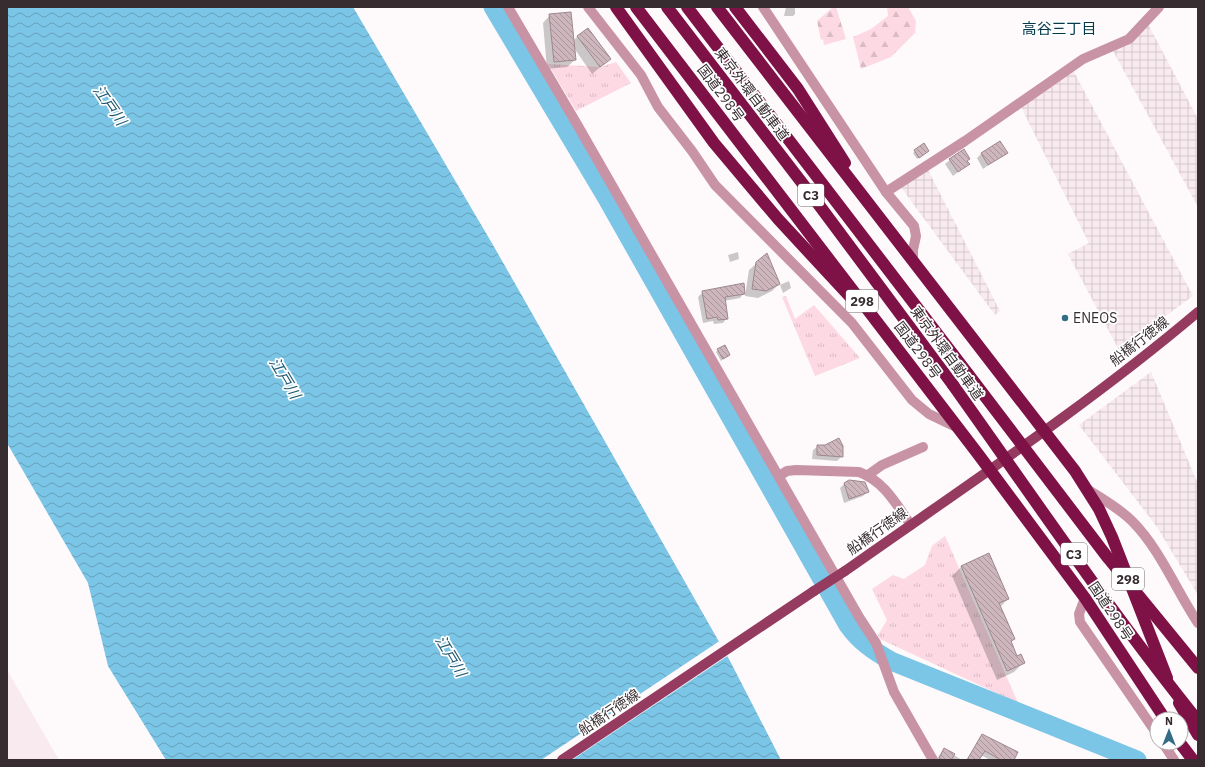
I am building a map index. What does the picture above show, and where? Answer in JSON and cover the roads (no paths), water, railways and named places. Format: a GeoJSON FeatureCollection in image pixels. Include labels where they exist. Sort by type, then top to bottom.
{"type":"FeatureCollection","features":[{"type":"Feature","properties":{"kind":"highway"},"geometry":{"type":"LineString","coordinates":[[616,7],[719,149],[809,254],[888,335]]}},
{"type":"Feature","properties":{"kind":"highway","name":"国道298号"},"geometry":{"type":"LineString","coordinates":[[636,7],[990,469],[1085,598],[1160,711]]}},
{"type":"Feature","properties":{"kind":"highway","name":"東京外環自動車道"},"geometry":{"type":"LineString","coordinates":[[667,7],[819,205],[952,385],[1121,620],[1198,721]]}},
{"type":"Feature","properties":{"kind":"highway","name":"東京外環自動車道"},"geometry":{"type":"LineString","coordinates":[[687,7],[1108,558],[1198,668]]}},
{"type":"Feature","properties":{"kind":"highway","name":"国道298号"},"geometry":{"type":"LineString","coordinates":[[717,7],[1045,430],[1086,488],[1098,508],[1112,537],[1166,676],[1198,735]]}},
{"type":"Feature","properties":{"kind":"highway"},"geometry":{"type":"LineString","coordinates":[[736,7],[770,50],[806,101],[876,213]]}},
{"type":"Feature","properties":{"kind":"highway"},"geometry":{"type":"LineString","coordinates":[[1186,751],[1193,760]]}},
{"type":"Feature","properties":{"kind":"main road","name":"船橋行徳線"},"geometry":{"type":"LineString","coordinates":[[562,760],[814,592],[911,525],[1045,430],[1144,356],[1198,312]]}},
{"type":"Feature","properties":{"kind":"street"},"geometry":{"type":"LineString","coordinates":[[508,7],[876,643],[894,692],[933,760]]}},
{"type":"Feature","properties":{"kind":"street"},"geometry":{"type":"LineString","coordinates":[[763,7],[886,192],[916,231],[913,259]]}},
{"type":"Feature","properties":{"kind":"street"},"geometry":{"type":"LineString","coordinates":[[886,192],[964,141],[1083,59],[1129,39],[1159,7]]}},
{"type":"Feature","properties":{"kind":"street"},"geometry":{"type":"LineString","coordinates":[[591,11],[641,75],[658,107],[719,190],[852,323],[912,400],[929,414],[960,429]]}},
{"type":"Feature","properties":{"kind":"street"},"geometry":{"type":"LineString","coordinates":[[868,476],[882,465],[923,447]]}},
{"type":"Feature","properties":{"kind":"street"},"geometry":{"type":"LineString","coordinates":[[779,476],[787,471],[796,470],[859,472],[868,476],[882,486],[911,525]]}},
{"type":"Feature","properties":{"kind":"street"},"geometry":{"type":"LineString","coordinates":[[1086,488],[1122,512],[1139,528],[1151,545],[1198,623]]}},
{"type":"Feature","properties":{"kind":"street"},"geometry":{"type":"LineString","coordinates":[[1085,598],[1078,614],[1080,622],[1149,722]]}},
{"type":"Feature","properties":{"kind":"street"},"geometry":{"type":"LineString","coordinates":[[1168,751],[1174,760]]}},
{"type":"Feature","properties":{"kind":"water","name":"江戸川"},"geometry":{"type":"Polygon","coordinates":[[[7,7],[353,7],[493,245],[730,661],[781,760],[166,760],[108,666],[88,583],[7,443],[7,7]]]}},
{"type":"Feature","properties":{"kind":"waterway"},"geometry":{"type":"LineString","coordinates":[[493,7],[608,200],[848,625],[857,636],[868,646],[891,661],[1137,760]]}},
{"type":"Feature","properties":{"kind":"place","name":"ENEOS"},"geometry":{"type":"Point","coordinates":[1065,318]}},
{"type":"Feature","properties":{"kind":"district","name":"高谷三丁目"},"geometry":{"type":"Point","coordinates":[1059,28]}}]}
